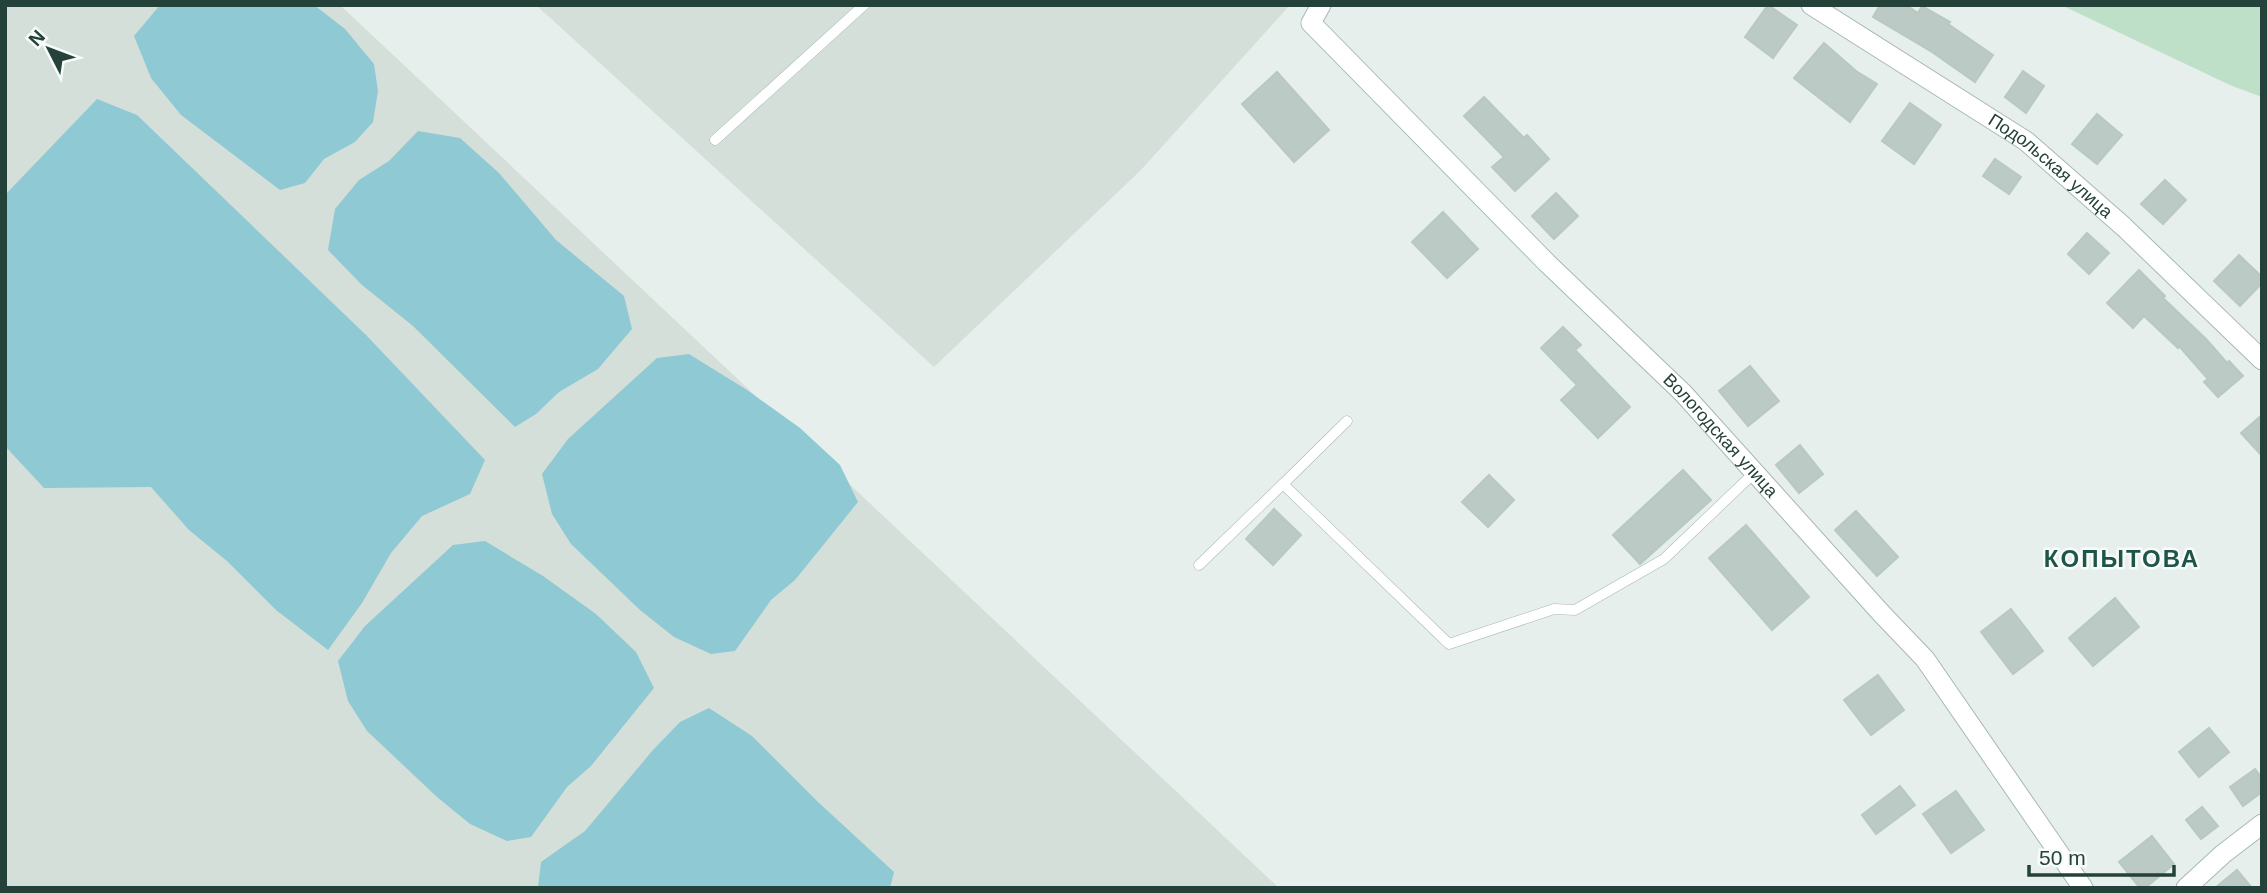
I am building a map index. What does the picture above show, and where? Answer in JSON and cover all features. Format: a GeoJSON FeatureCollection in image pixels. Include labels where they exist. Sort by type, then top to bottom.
{"type":"FeatureCollection","features":[{"type":"Feature","properties":{"kind":"street","name":"Вологодская улица"},"geometry":{"type":"LineString","coordinates":[[1321,5],[1311,23],[1547,263],[1683,393],[1925,659],[2083,888]]}},
{"type":"Feature","properties":{"kind":"street","name":"Подольская улица"},"geometry":{"type":"LineString","coordinates":[[1811,5],[2026,141],[2124,227],[2262,360]]}},
{"type":"Feature","properties":{"kind":"street"},"geometry":{"type":"LineString","coordinates":[[2186,888],[2223,854],[2262,824]]}},
{"type":"Feature","properties":{"kind":"lane"},"geometry":{"type":"LineString","coordinates":[[715,139],[864,5]]}},
{"type":"Feature","properties":{"kind":"lane"},"geometry":{"type":"LineString","coordinates":[[1199,565],[1347,421]]}},
{"type":"Feature","properties":{"kind":"lane"},"geometry":{"type":"LineString","coordinates":[[1283,484],[1449,644],[1554,609],[1574,610],[1664,559],[1754,473]]}},
{"type":"Feature","properties":{"kind":"shaded area"},"geometry":{"type":"Polygon","coordinates":[[[5,5],[340,5],[1279,888],[5,888],[5,5]]]}},
{"type":"Feature","properties":{"kind":"shaded area"},"geometry":{"type":"Polygon","coordinates":[[[536,5],[1290,5],[1141,170],[934,367],[536,5]]]}},
{"type":"Feature","properties":{"kind":"green space"},"geometry":{"type":"Polygon","coordinates":[[[2061,5],[2262,5],[2262,97],[2232,86],[2061,5]]]}},
{"type":"Feature","properties":{"kind":"water"},"geometry":{"type":"Polygon","coordinates":[[[160,5],[314,5],[345,29],[374,64],[378,91],[373,122],[355,142],[324,159],[305,183],[280,190],[181,115],[151,78],[134,36],[160,5]]]}},
{"type":"Feature","properties":{"kind":"water"},"geometry":{"type":"Polygon","coordinates":[[[97,99],[137,115],[366,335],[485,460],[470,494],[422,516],[391,553],[362,603],[328,650],[276,610],[227,561],[189,530],[151,487],[44,488],[5,446],[5,195],[97,99]]]}},
{"type":"Feature","properties":{"kind":"water"},"geometry":{"type":"Polygon","coordinates":[[[418,131],[460,138],[499,173],[556,240],[624,296],[632,329],[598,369],[559,392],[536,414],[515,427],[413,326],[362,285],[328,250],[335,209],[359,180],[389,161],[418,131]]]}},
{"type":"Feature","properties":{"kind":"water"},"geometry":{"type":"Polygon","coordinates":[[[689,354],[747,390],[800,428],[840,465],[858,502],[795,580],[771,600],[735,651],[711,654],[674,637],[640,610],[571,544],[552,514],[542,474],[568,439],[657,358],[689,354]]]}},
{"type":"Feature","properties":{"kind":"water"},"geometry":{"type":"Polygon","coordinates":[[[485,541],[543,576],[596,614],[636,652],[654,688],[591,766],[567,787],[531,837],[507,841],[470,824],[367,731],[348,701],[338,661],[365,626],[453,545],[485,541]]]}},
{"type":"Feature","properties":{"kind":"water"},"geometry":{"type":"Polygon","coordinates":[[[709,708],[752,736],[894,872],[890,888],[538,888],[541,862],[585,831],[680,722],[709,708]]]}},
{"type":"Feature","properties":{"kind":"building"},"geometry":{"type":"Polygon","coordinates":[[[1768,5],[1797,25],[1773,58],[1745,37],[1768,5]]]}},
{"type":"Feature","properties":{"kind":"building"},"geometry":{"type":"Polygon","coordinates":[[[1880,5],[1906,5],[1918,13],[1922,6],[1950,22],[1948,24],[1993,55],[1975,82],[1932,52],[1873,17],[1880,5]]]}},
{"type":"Feature","properties":{"kind":"building"},"geometry":{"type":"Polygon","coordinates":[[[1824,43],[1856,71],[1877,84],[1850,122],[1794,78],[1824,43]]]}},
{"type":"Feature","properties":{"kind":"building"},"geometry":{"type":"Polygon","coordinates":[[[2023,71],[2044,86],[2026,113],[2005,97],[2023,71]]]}},
{"type":"Feature","properties":{"kind":"building"},"geometry":{"type":"Polygon","coordinates":[[[1277,72],[1329,130],[1294,162],[1242,104],[1277,72]]]}},
{"type":"Feature","properties":{"kind":"building"},"geometry":{"type":"Polygon","coordinates":[[[1484,97],[1524,138],[1527,135],[1549,159],[1515,191],[1492,167],[1504,157],[1464,116],[1484,97]]]}},
{"type":"Feature","properties":{"kind":"building"},"geometry":{"type":"Polygon","coordinates":[[[1910,103],[1941,125],[1914,164],[1882,141],[1910,103]]]}},
{"type":"Feature","properties":{"kind":"building"},"geometry":{"type":"Polygon","coordinates":[[[2097,114],[2122,135],[2097,164],[2072,144],[2097,114]]]}},
{"type":"Feature","properties":{"kind":"building"},"geometry":{"type":"Polygon","coordinates":[[[1995,159],[2021,177],[2009,194],[1983,176],[1995,159]]]}},
{"type":"Feature","properties":{"kind":"building"},"geometry":{"type":"Polygon","coordinates":[[[2165,180],[2186,200],[2163,224],[2141,204],[2165,180]]]}},
{"type":"Feature","properties":{"kind":"building"},"geometry":{"type":"Polygon","coordinates":[[[1556,193],[1578,216],[1554,239],[1532,216],[1556,193]]]}},
{"type":"Feature","properties":{"kind":"building"},"geometry":{"type":"Polygon","coordinates":[[[1443,212],[1478,249],[1447,278],[1412,242],[1443,212]]]}},
{"type":"Feature","properties":{"kind":"building"},"geometry":{"type":"Polygon","coordinates":[[[2087,233],[2109,253],[2089,274],[2068,254],[2087,233]]]}},
{"type":"Feature","properties":{"kind":"building"},"geometry":{"type":"Polygon","coordinates":[[[2239,255],[2262,277],[2262,283],[2240,306],[2214,281],[2239,255]]]}},
{"type":"Feature","properties":{"kind":"building"},"geometry":{"type":"Polygon","coordinates":[[[2139,270],[2165,296],[2163,298],[2243,376],[2218,397],[2204,382],[2208,379],[2179,346],[2178,348],[2144,316],[2133,328],[2107,303],[2139,270]]]}},
{"type":"Feature","properties":{"kind":"building"},"geometry":{"type":"Polygon","coordinates":[[[1563,327],[1581,345],[1575,350],[1630,407],[1598,438],[1561,400],[1577,385],[1541,348],[1563,327]]]}},
{"type":"Feature","properties":{"kind":"building"},"geometry":{"type":"Polygon","coordinates":[[[1750,366],[1779,401],[1748,426],[1719,391],[1750,366]]]}},
{"type":"Feature","properties":{"kind":"building"},"geometry":{"type":"Polygon","coordinates":[[[2262,415],[2262,456],[2241,433],[2262,415]]]}},
{"type":"Feature","properties":{"kind":"building"},"geometry":{"type":"Polygon","coordinates":[[[1800,445],[1823,474],[1799,493],[1776,465],[1800,445]]]}},
{"type":"Feature","properties":{"kind":"building"},"geometry":{"type":"Polygon","coordinates":[[[1683,470],[1711,500],[1640,564],[1613,535],[1683,470]]]}},
{"type":"Feature","properties":{"kind":"building"},"geometry":{"type":"Polygon","coordinates":[[[1489,475],[1514,500],[1488,527],[1462,502],[1489,475]]]}},
{"type":"Feature","properties":{"kind":"building"},"geometry":{"type":"Polygon","coordinates":[[[1274,509],[1301,535],[1273,565],[1246,539],[1274,509]]]}},
{"type":"Feature","properties":{"kind":"building"},"geometry":{"type":"Polygon","coordinates":[[[1856,511],[1898,557],[1877,576],[1835,530],[1856,511]]]}},
{"type":"Feature","properties":{"kind":"building"},"geometry":{"type":"Polygon","coordinates":[[[1746,525],[1809,597],[1772,630],[1709,558],[1746,525]]]}},
{"type":"Feature","properties":{"kind":"building"},"geometry":{"type":"Polygon","coordinates":[[[2115,598],[2139,627],[2093,666],[2069,638],[2115,598]]]}},
{"type":"Feature","properties":{"kind":"building"},"geometry":{"type":"Polygon","coordinates":[[[2011,609],[2043,651],[2013,674],[1981,632],[2011,609]]]}},
{"type":"Feature","properties":{"kind":"building"},"geometry":{"type":"Polygon","coordinates":[[[1878,675],[1904,710],[1871,735],[1844,700],[1878,675]]]}},
{"type":"Feature","properties":{"kind":"building"},"geometry":{"type":"Polygon","coordinates":[[[2209,728],[2229,752],[2199,777],[2179,752],[2209,728]]]}},
{"type":"Feature","properties":{"kind":"building"},"geometry":{"type":"Polygon","coordinates":[[[2255,769],[2262,778],[2262,792],[2243,806],[2230,787],[2255,769]]]}},
{"type":"Feature","properties":{"kind":"building"},"geometry":{"type":"Polygon","coordinates":[[[1900,786],[1915,805],[1876,834],[1862,815],[1900,786]]]}},
{"type":"Feature","properties":{"kind":"building"},"geometry":{"type":"Polygon","coordinates":[[[1956,791],[1984,830],[1951,853],[1923,814],[1956,791]]]}},
{"type":"Feature","properties":{"kind":"building"},"geometry":{"type":"Polygon","coordinates":[[[2202,807],[2218,826],[2201,839],[2186,820],[2202,807]]]}},
{"type":"Feature","properties":{"kind":"building"},"geometry":{"type":"Polygon","coordinates":[[[2152,836],[2174,864],[2145,888],[2140,888],[2119,862],[2152,836]]]}},
{"type":"Feature","properties":{"kind":"building"},"geometry":{"type":"Polygon","coordinates":[[[2237,870],[2252,888],[2215,888],[2237,870]]]}},
{"type":"Feature","properties":{"kind":"district","name":"КОПЫТОВА"},"geometry":{"type":"Point","coordinates":[2122,558]}}]}
